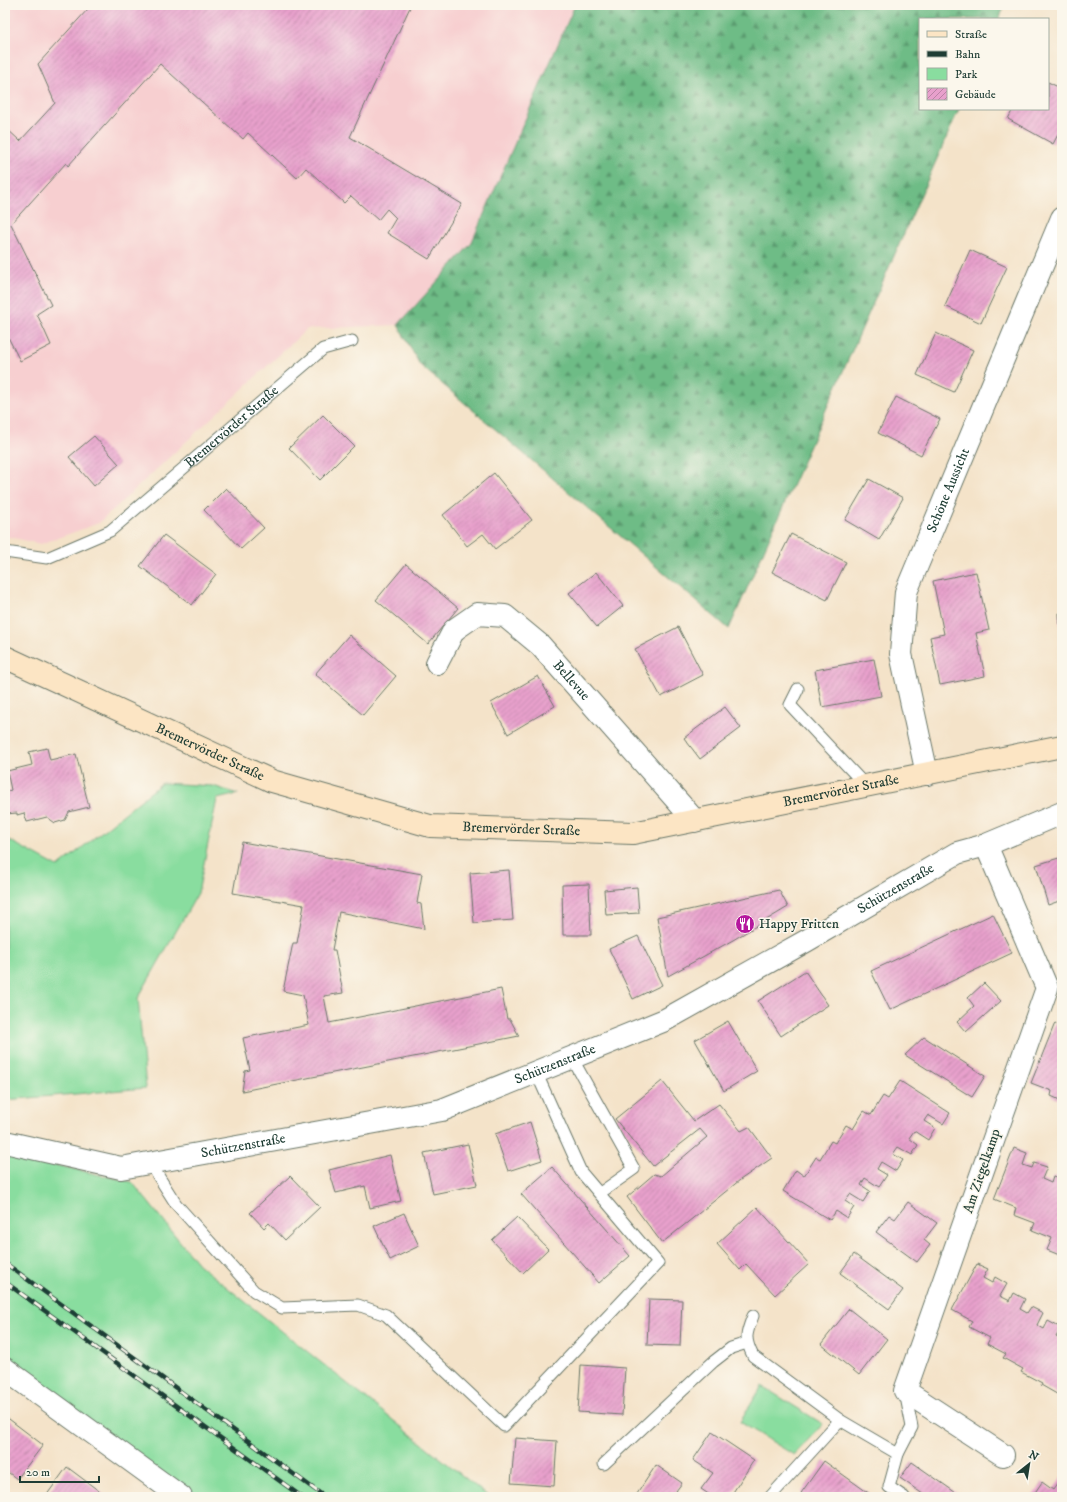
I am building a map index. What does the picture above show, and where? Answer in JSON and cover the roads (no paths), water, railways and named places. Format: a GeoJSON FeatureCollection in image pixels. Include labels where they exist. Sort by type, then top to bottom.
{"type":"FeatureCollection","features":[{"type":"Feature","properties":{"kind":"main road","name":"Bremervörder Straße"},"geometry":{"type":"LineString","coordinates":[[5,657],[272,781],[430,826],[633,832],[1062,746]]}},
{"type":"Feature","properties":{"kind":"street","name":"Schöne Aussicht"},"geometry":{"type":"LineString","coordinates":[[927,774],[900,654],[906,592],[1062,218]]}},
{"type":"Feature","properties":{"kind":"street","name":"Bellevue"},"geometry":{"type":"LineString","coordinates":[[437,663],[454,630],[478,614],[505,616],[540,645],[695,820]]}},
{"type":"Feature","properties":{"kind":"street","name":"Schützenstraße"},"geometry":{"type":"LineString","coordinates":[[5,1142],[121,1168],[442,1110],[665,1020],[806,941],[957,853],[986,845],[1062,813]]}},
{"type":"Feature","properties":{"kind":"street","name":"Am Ziegelkamp"},"geometry":{"type":"LineString","coordinates":[[905,1391],[1047,988],[986,845]]}},
{"type":"Feature","properties":{"kind":"street"},"geometry":{"type":"LineString","coordinates":[[5,1369],[181,1497]]}},
{"type":"Feature","properties":{"kind":"street"},"geometry":{"type":"LineString","coordinates":[[905,1391],[1003,1455]]}},
{"type":"Feature","properties":{"kind":"lane","name":"Bremervörder Straße"},"geometry":{"type":"LineString","coordinates":[[5,552],[47,558],[110,531],[323,349],[352,341]]}},
{"type":"Feature","properties":{"kind":"lane"},"geometry":{"type":"LineString","coordinates":[[798,689],[790,705],[867,786]]}},
{"type":"Feature","properties":{"kind":"lane"},"geometry":{"type":"LineString","coordinates":[[572,1058],[634,1169],[600,1193]]}},
{"type":"Feature","properties":{"kind":"lane"},"geometry":{"type":"LineString","coordinates":[[150,1163],[176,1204],[254,1291],[282,1308],[358,1305],[386,1315],[504,1426],[658,1263],[582,1172],[536,1072]]}},
{"type":"Feature","properties":{"kind":"lane"},"geometry":{"type":"LineString","coordinates":[[753,1316],[747,1332],[747,1344],[753,1356],[840,1420],[898,1454]]}},
{"type":"Feature","properties":{"kind":"lane"},"geometry":{"type":"LineString","coordinates":[[604,1464],[713,1362],[731,1348],[747,1344]]}},
{"type":"Feature","properties":{"kind":"lane"},"geometry":{"type":"LineString","coordinates":[[904,1497],[889,1487],[898,1454],[912,1427],[905,1391]]}},
{"type":"Feature","properties":{"kind":"lane"},"geometry":{"type":"LineString","coordinates":[[770,1497],[840,1420]]}},
{"type":"Feature","properties":{"kind":"railway"},"geometry":{"type":"LineString","coordinates":[[5,1263],[325,1497]]}},
{"type":"Feature","properties":{"kind":"railway"},"geometry":{"type":"LineString","coordinates":[[5,1282],[302,1497]]}},
{"type":"Feature","properties":{"kind":"place","name":"Happy Fritten"},"geometry":{"type":"Point","coordinates":[745,924]}}]}
